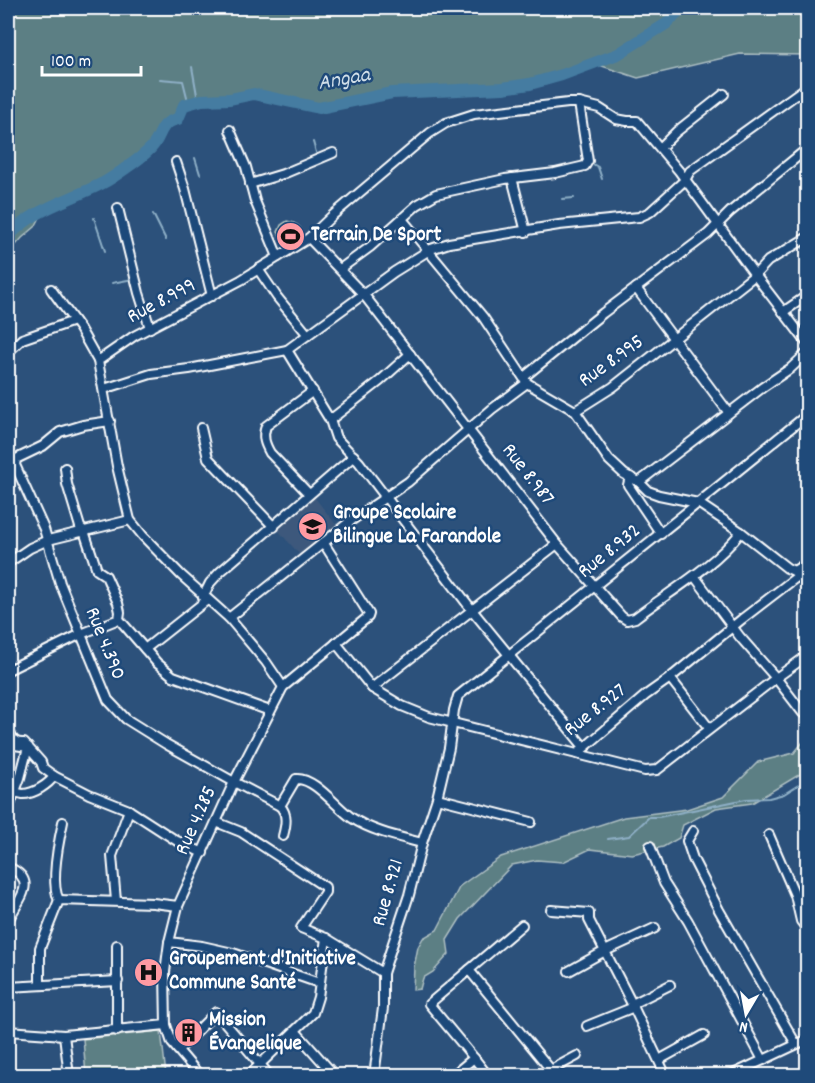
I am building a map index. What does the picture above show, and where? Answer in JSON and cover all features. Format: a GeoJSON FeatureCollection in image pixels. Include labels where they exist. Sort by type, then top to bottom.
{"type":"FeatureCollection","features":[{"type":"Feature","properties":{"kind":"street"},"geometry":{"type":"LineString","coordinates":[[104,389],[151,374],[287,350],[394,272],[429,250],[449,243],[559,225],[639,217],[650,212],[685,180],[690,171],[807,86]]}},
{"type":"Feature","properties":{"kind":"street"},"geometry":{"type":"LineString","coordinates":[[661,147],[676,132],[724,94]]}},
{"type":"Feature","properties":{"kind":"street"},"geometry":{"type":"LineString","coordinates":[[340,269],[370,247],[417,205],[436,194],[585,166],[587,164],[579,103],[599,108],[616,119],[627,122],[637,120],[661,147],[807,344]]}},
{"type":"Feature","properties":{"kind":"street","name":"Rue 8.999"},"geometry":{"type":"LineString","coordinates":[[98,361],[150,327],[212,296],[309,238],[333,214],[446,123],[474,114],[579,103]]}},
{"type":"Feature","properties":{"kind":"street"},"geometry":{"type":"LineString","coordinates":[[230,130],[246,166],[255,201],[278,257]]}},
{"type":"Feature","properties":{"kind":"street"},"geometry":{"type":"LineString","coordinates":[[229,618],[323,542],[408,482],[526,380],[557,348],[718,225],[730,212],[807,148]]}},
{"type":"Feature","properties":{"kind":"street"},"geometry":{"type":"LineString","coordinates":[[250,184],[283,174],[333,153]]}},
{"type":"Feature","properties":{"kind":"street"},"geometry":{"type":"LineString","coordinates":[[176,162],[212,296]]}},
{"type":"Feature","properties":{"kind":"street"},"geometry":{"type":"LineString","coordinates":[[512,178],[526,232]]}},
{"type":"Feature","properties":{"kind":"street"},"geometry":{"type":"LineString","coordinates":[[118,208],[150,327]]}},
{"type":"Feature","properties":{"kind":"street"},"geometry":{"type":"LineString","coordinates":[[402,219],[483,317],[526,380],[575,411]]}},
{"type":"Feature","properties":{"kind":"street","name":"Rue 8.995"},"geometry":{"type":"LineString","coordinates":[[698,503],[648,491],[609,460],[575,411],[612,387],[755,275],[768,261],[807,237]]}},
{"type":"Feature","properties":{"kind":"street","name":"Rue 8.987"},"geometry":{"type":"LineString","coordinates":[[309,238],[364,295],[557,544],[616,613],[627,620],[631,619],[695,577],[741,532]]}},
{"type":"Feature","properties":{"kind":"street"},"geometry":{"type":"LineString","coordinates":[[258,269],[308,335]]}},
{"type":"Feature","properties":{"kind":"street"},"geometry":{"type":"LineString","coordinates":[[636,288],[729,413]]}},
{"type":"Feature","properties":{"kind":"street"},"geometry":{"type":"LineString","coordinates":[[51,289],[98,361],[117,466],[130,520],[205,598],[229,618],[266,662],[283,687]]}},
{"type":"Feature","properties":{"kind":"street"},"geometry":{"type":"LineString","coordinates":[[783,312],[807,296]]}},
{"type":"Feature","properties":{"kind":"street"},"geometry":{"type":"LineString","coordinates":[[8,352],[22,339],[74,321]]}},
{"type":"Feature","properties":{"kind":"street"},"geometry":{"type":"LineString","coordinates":[[287,350],[330,420],[336,438],[354,456],[472,610],[584,747]]}},
{"type":"Feature","properties":{"kind":"street"},"geometry":{"type":"LineString","coordinates":[[639,482],[791,368],[807,352]]}},
{"type":"Feature","properties":{"kind":"street"},"geometry":{"type":"LineString","coordinates":[[330,420],[410,354]]}},
{"type":"Feature","properties":{"kind":"street"},"geometry":{"type":"LineString","coordinates":[[309,494],[270,453],[263,439],[263,432],[266,426],[313,391]]}},
{"type":"Feature","properties":{"kind":"street"},"geometry":{"type":"LineString","coordinates":[[807,414],[698,503],[741,532],[807,585]]}},
{"type":"Feature","properties":{"kind":"street","name":"Rue 4.390"},"geometry":{"type":"LineString","coordinates":[[110,421],[83,425],[60,432],[43,446],[15,461],[48,540],[60,583],[108,700],[126,719],[279,806]]}},
{"type":"Feature","properties":{"kind":"street"},"geometry":{"type":"LineString","coordinates":[[201,428],[208,458],[274,527]]}},
{"type":"Feature","properties":{"kind":"street"},"geometry":{"type":"LineString","coordinates":[[145,649],[205,598],[216,576],[354,456]]}},
{"type":"Feature","properties":{"kind":"street"},"geometry":{"type":"LineString","coordinates":[[65,468],[75,513],[84,531],[97,570],[106,576],[118,603],[120,612],[118,619]]}},
{"type":"Feature","properties":{"kind":"street"},"geometry":{"type":"LineString","coordinates":[[630,477],[628,485],[661,534]]}},
{"type":"Feature","properties":{"kind":"street","name":"Rue 8.932"},"geometry":{"type":"LineString","coordinates":[[453,723],[453,710],[458,696],[698,503]]}},
{"type":"Feature","properties":{"kind":"street"},"geometry":{"type":"LineString","coordinates":[[8,563],[30,548],[48,540],[130,520]]}},
{"type":"Feature","properties":{"kind":"street","name":"Rue 4.285"},"geometry":{"type":"LineString","coordinates":[[200,1076],[172,1043],[166,1025],[164,990],[169,942],[178,906],[234,782],[283,687],[368,617],[368,610],[323,542]]}},
{"type":"Feature","properties":{"kind":"street"},"geometry":{"type":"LineString","coordinates":[[372,688],[557,544]]}},
{"type":"Feature","properties":{"kind":"street","name":"Rue 8.927"},"geometry":{"type":"LineString","coordinates":[[336,643],[372,688],[402,706],[429,717],[577,754],[796,574],[807,562]]}},
{"type":"Feature","properties":{"kind":"street"},"geometry":{"type":"LineString","coordinates":[[695,577],[803,713]]}},
{"type":"Feature","properties":{"kind":"street"},"geometry":{"type":"LineString","coordinates":[[8,670],[81,634],[118,619]]}},
{"type":"Feature","properties":{"kind":"street"},"geometry":{"type":"LineString","coordinates":[[118,619],[157,663],[173,676],[270,711]]}},
{"type":"Feature","properties":{"kind":"street"},"geometry":{"type":"LineString","coordinates":[[577,754],[653,771],[670,762],[710,728],[807,655]]}},
{"type":"Feature","properties":{"kind":"street"},"geometry":{"type":"LineString","coordinates":[[670,678],[710,728]]}},
{"type":"Feature","properties":{"kind":"street","name":"Rue 8.921"},"geometry":{"type":"LineString","coordinates":[[374,1076],[383,1008],[383,973],[409,895],[422,843],[437,798],[453,723]]}},
{"type":"Feature","properties":{"kind":"street"},"geometry":{"type":"LineString","coordinates":[[8,729],[12,739],[24,743],[41,762],[43,768],[54,776],[89,794],[129,810],[177,841],[203,853]]}},
{"type":"Feature","properties":{"kind":"street"},"geometry":{"type":"LineString","coordinates":[[8,744],[28,747]]}},
{"type":"Feature","properties":{"kind":"street"},"geometry":{"type":"LineString","coordinates":[[8,810],[11,791],[28,747]]}},
{"type":"Feature","properties":{"kind":"street"},"geometry":{"type":"LineString","coordinates":[[11,791],[25,794],[33,792],[52,780],[54,776]]}},
{"type":"Feature","properties":{"kind":"street"},"geometry":{"type":"LineString","coordinates":[[283,836],[285,816],[279,806],[296,779],[302,779],[321,790],[332,802],[362,825],[422,843]]}},
{"type":"Feature","properties":{"kind":"street"},"geometry":{"type":"LineString","coordinates":[[437,798],[531,822]]}},
{"type":"Feature","properties":{"kind":"street"},"geometry":{"type":"LineString","coordinates":[[116,901],[112,856],[129,810]]}},
{"type":"Feature","properties":{"kind":"street"},"geometry":{"type":"LineString","coordinates":[[40,985],[40,948],[59,900],[56,890],[56,871],[63,822]]}},
{"type":"Feature","properties":{"kind":"street"},"geometry":{"type":"LineString","coordinates":[[216,822],[241,832],[325,887],[326,892],[301,928],[326,938],[383,973]]}},
{"type":"Feature","properties":{"kind":"street"},"geometry":{"type":"LineString","coordinates":[[693,831],[687,841],[693,859],[724,919],[796,1044]]}},
{"type":"Feature","properties":{"kind":"street"},"geometry":{"type":"LineString","coordinates":[[769,835],[795,895],[801,921],[807,930]]}},
{"type":"Feature","properties":{"kind":"street"},"geometry":{"type":"LineString","coordinates":[[650,846],[664,882],[688,921],[763,1060]]}},
{"type":"Feature","properties":{"kind":"street"},"geometry":{"type":"LineString","coordinates":[[8,867],[20,874],[25,885],[24,892],[8,917]]}},
{"type":"Feature","properties":{"kind":"street"},"geometry":{"type":"LineString","coordinates":[[59,900],[116,901],[178,906]]}},
{"type":"Feature","properties":{"kind":"street"},"geometry":{"type":"LineString","coordinates":[[551,910],[589,913],[589,920],[633,1005],[666,1076]]}},
{"type":"Feature","properties":{"kind":"street"},"geometry":{"type":"LineString","coordinates":[[488,1076],[429,1004],[522,925]]}},
{"type":"Feature","properties":{"kind":"street"},"geometry":{"type":"LineString","coordinates":[[569,971],[605,951],[656,928]]}},
{"type":"Feature","properties":{"kind":"street"},"geometry":{"type":"LineString","coordinates":[[248,1076],[296,1032],[313,1013],[326,938]]}},
{"type":"Feature","properties":{"kind":"street"},"geometry":{"type":"LineString","coordinates":[[169,942],[233,953],[319,983]]}},
{"type":"Feature","properties":{"kind":"street"},"geometry":{"type":"LineString","coordinates":[[117,945],[117,1031]]}},
{"type":"Feature","properties":{"kind":"street"},"geometry":{"type":"LineString","coordinates":[[469,970],[548,1073],[576,1056]]}},
{"type":"Feature","properties":{"kind":"street"},"geometry":{"type":"LineString","coordinates":[[8,987],[118,981]]}},
{"type":"Feature","properties":{"kind":"street"},"geometry":{"type":"LineString","coordinates":[[587,1026],[670,985]]}},
{"type":"Feature","properties":{"kind":"street"},"geometry":{"type":"LineString","coordinates":[[178,1050],[216,1012],[270,1076]]}},
{"type":"Feature","properties":{"kind":"street"},"geometry":{"type":"LineString","coordinates":[[8,1031],[64,1035],[166,1025]]}},
{"type":"Feature","properties":{"kind":"street"},"geometry":{"type":"LineString","coordinates":[[296,1032],[336,1076]]}},
{"type":"Feature","properties":{"kind":"street"},"geometry":{"type":"LineString","coordinates":[[64,1035],[69,1076]]}},
{"type":"Feature","properties":{"kind":"street"},"geometry":{"type":"LineString","coordinates":[[659,1060],[704,1035]]}},
{"type":"Feature","properties":{"kind":"street"},"geometry":{"type":"LineString","coordinates":[[729,1076],[743,1073],[763,1060],[806,1041]]}},
{"type":"Feature","properties":{"kind":"street"},"geometry":{"type":"LineString","coordinates":[[452,1076],[474,1058]]}},
{"type":"Feature","properties":{"kind":"shaded area","name":"Groupe Scolaire Bilingue La Farandole"},"geometry":{"type":"Polygon","coordinates":[[[312,494],[337,526],[300,555],[275,527],[312,494]]]}},
{"type":"Feature","properties":{"kind":"green space"},"geometry":{"type":"Polygon","coordinates":[[[8,8],[807,8],[807,55],[740,54],[638,78],[593,63],[562,75],[503,88],[392,93],[319,108],[254,94],[230,99],[202,100],[184,105],[178,119],[164,125],[152,147],[104,183],[44,210],[35,227],[8,254],[8,8]]]}},
{"type":"Feature","properties":{"kind":"green space","name":"Terrain De Sport"},"geometry":{"type":"Polygon","coordinates":[[[287,221],[301,228],[302,233],[297,241],[286,248],[278,232],[281,225],[287,221]]]}},
{"type":"Feature","properties":{"kind":"green space"},"geometry":{"type":"Polygon","coordinates":[[[807,737],[807,770],[752,803],[716,808],[683,825],[679,838],[663,847],[632,854],[590,849],[563,862],[537,860],[512,865],[460,919],[447,940],[449,954],[433,972],[423,978],[420,989],[413,990],[414,967],[418,947],[423,938],[437,930],[460,886],[501,857],[624,817],[687,809],[723,797],[758,762],[794,753],[807,737]]]}},
{"type":"Feature","properties":{"kind":"green space"},"geometry":{"type":"Polygon","coordinates":[[[161,1031],[166,1075],[86,1075],[83,1039],[161,1031]]]}},
{"type":"Feature","properties":{"kind":"waterway","name":"Angaa"},"geometry":{"type":"LineString","coordinates":[[8,237],[28,219],[106,181],[136,161],[151,148],[167,123],[178,119],[184,105],[202,100],[230,99],[254,94],[319,108],[392,93],[503,88],[530,84],[562,75],[618,54],[666,24],[683,8]]}},
{"type":"Feature","properties":{"kind":"waterway"},"geometry":{"type":"LineString","coordinates":[[192,67],[197,95]]}},
{"type":"Feature","properties":{"kind":"waterway"},"geometry":{"type":"LineString","coordinates":[[160,79],[183,81],[187,97]]}},
{"type":"Feature","properties":{"kind":"waterway"},"geometry":{"type":"LineString","coordinates":[[313,142],[317,156]]}},
{"type":"Feature","properties":{"kind":"waterway"},"geometry":{"type":"LineString","coordinates":[[195,158],[200,174]]}},
{"type":"Feature","properties":{"kind":"waterway"},"geometry":{"type":"LineString","coordinates":[[591,163],[598,167],[602,179]]}},
{"type":"Feature","properties":{"kind":"waterway"},"geometry":{"type":"LineString","coordinates":[[562,199],[574,198]]}},
{"type":"Feature","properties":{"kind":"waterway"},"geometry":{"type":"LineString","coordinates":[[122,211],[127,222]]}},
{"type":"Feature","properties":{"kind":"waterway"},"geometry":{"type":"LineString","coordinates":[[153,214],[166,240]]}},
{"type":"Feature","properties":{"kind":"waterway"},"geometry":{"type":"LineString","coordinates":[[94,218],[105,251]]}},
{"type":"Feature","properties":{"kind":"waterway"},"geometry":{"type":"LineString","coordinates":[[795,240],[808,253]]}},
{"type":"Feature","properties":{"kind":"waterway"},"geometry":{"type":"LineString","coordinates":[[112,283],[133,279]]}},
{"type":"Feature","properties":{"kind":"waterway"},"geometry":{"type":"LineString","coordinates":[[608,839],[629,836],[649,817],[659,817],[746,799],[769,798],[784,794],[808,779]]}},
{"type":"Feature","properties":{"kind":"place","name":"Terrain De Sport"},"geometry":{"type":"Point","coordinates":[290,236]}},
{"type":"Feature","properties":{"kind":"place","name":"Groupe Scolaire Bilingue La Farandole"},"geometry":{"type":"Point","coordinates":[312,526]}},
{"type":"Feature","properties":{"kind":"place","name":"Groupement d'Initiative Commune Santé"},"geometry":{"type":"Point","coordinates":[148,972]}},
{"type":"Feature","properties":{"kind":"place","name":"Mission Évangelique"},"geometry":{"type":"Point","coordinates":[188,1033]}}]}
